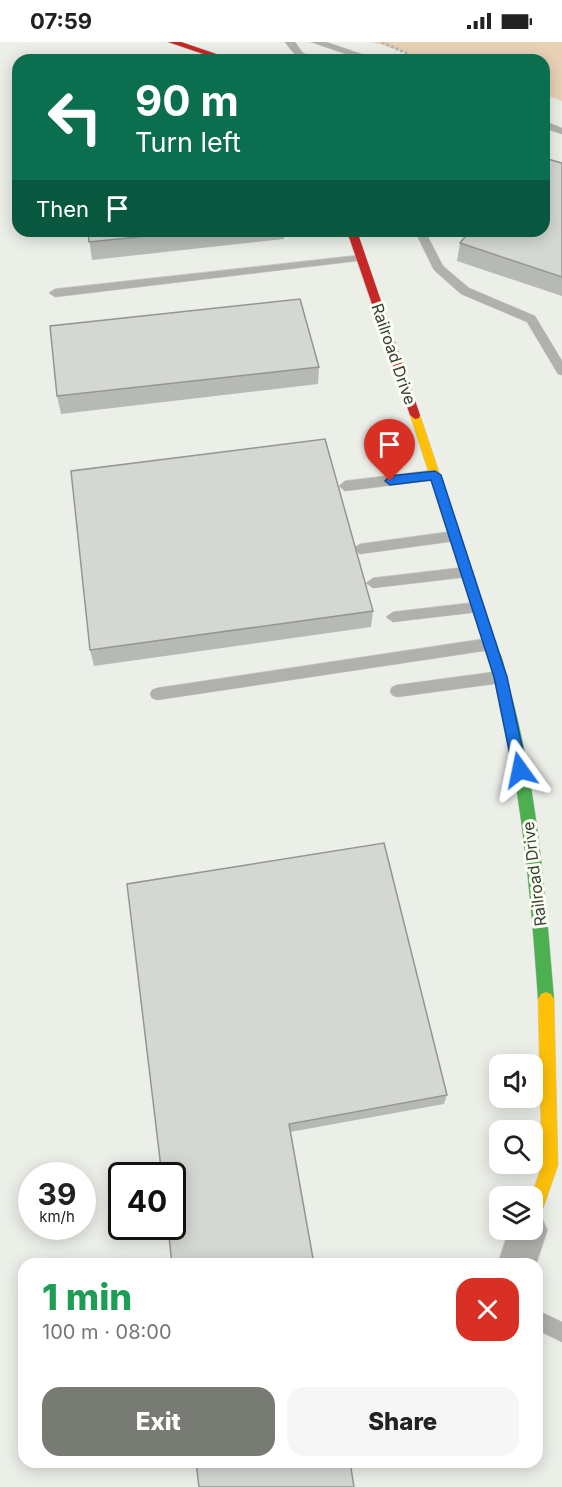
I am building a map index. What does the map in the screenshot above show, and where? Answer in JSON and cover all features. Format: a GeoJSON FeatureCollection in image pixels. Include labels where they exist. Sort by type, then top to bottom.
{"type":"FeatureCollection","features":[{"type":"Feature","properties":{"kind":"street"},"geometry":{"type":"LineString","coordinates":[[172,42],[211,54]]}},
{"type":"Feature","properties":{"kind":"street","name":"Railroad Drive"},"geometry":{"type":"LineString","coordinates":[[354,237],[501,677],[520,770],[538,891],[547,1017],[550,1165],[543,1186]]}},
{"type":"Feature","properties":{"kind":"street"},"geometry":{"type":"LineString","coordinates":[[519,1258],[525,1240]]}},
{"type":"Feature","properties":{"kind":"lane"},"geometry":{"type":"LineString","coordinates":[[316,42],[355,54]]}},
{"type":"Feature","properties":{"kind":"lane"},"geometry":{"type":"LineString","coordinates":[[423,237],[438,268],[465,291],[531,319],[562,371]]}},
{"type":"Feature","properties":{"kind":"lane"},"geometry":{"type":"LineString","coordinates":[[55,292],[361,258]]}},
{"type":"Feature","properties":{"kind":"lane"},"geometry":{"type":"LineString","coordinates":[[345,486],[435,475]]}},
{"type":"Feature","properties":{"kind":"lane"},"geometry":{"type":"LineString","coordinates":[[360,549],[455,536]]}},
{"type":"Feature","properties":{"kind":"lane"},"geometry":{"type":"LineString","coordinates":[[374,583],[467,572]]}},
{"type":"Feature","properties":{"kind":"lane"},"geometry":{"type":"LineString","coordinates":[[393,617],[478,607]]}},
{"type":"Feature","properties":{"kind":"lane"},"geometry":{"type":"LineString","coordinates":[[157,693],[490,644]]}},
{"type":"Feature","properties":{"kind":"lane"},"geometry":{"type":"LineString","coordinates":[[397,691],[501,677]]}},
{"type":"Feature","properties":{"kind":"lane"},"geometry":{"type":"LineString","coordinates":[[543,1323],[562,1332]]}},
{"type":"Feature","properties":{"kind":"path"},"geometry":{"type":"LineString","coordinates":[[382,42],[408,54]]}},
{"type":"Feature","properties":{"kind":"shaded area"},"geometry":{"type":"Polygon","coordinates":[[[372,42],[562,42],[562,101],[550,97],[550,54],[411,54],[372,42]]]}},
{"type":"Feature","properties":{"kind":"building"},"geometry":{"type":"Polygon","coordinates":[[[550,160],[562,163],[562,277],[460,243],[465,237],[550,237],[550,160]]]}},
{"type":"Feature","properties":{"kind":"building"},"geometry":{"type":"Polygon","coordinates":[[[89,237],[138,237],[89,242],[89,237]]]}},
{"type":"Feature","properties":{"kind":"building"},"geometry":{"type":"Polygon","coordinates":[[[300,299],[319,367],[57,396],[50,326],[300,299]]]}},
{"type":"Feature","properties":{"kind":"building"},"geometry":{"type":"Polygon","coordinates":[[[325,439],[373,611],[90,650],[71,471],[325,439]]]}},
{"type":"Feature","properties":{"kind":"building"},"geometry":{"type":"Polygon","coordinates":[[[384,843],[447,1095],[289,1124],[313,1258],[171,1258],[169,1240],[186,1240],[186,1162],[160,1162],[127,884],[384,843]]]}},
{"type":"Feature","properties":{"kind":"building"},"geometry":{"type":"Polygon","coordinates":[[[197,1468],[351,1468],[354,1487],[199,1487],[197,1468]]]}},
{"type":"Feature","properties":{"kind":"traffic: fast"},"geometry":{"type":"LineString","coordinates":[[493,652],[515,736],[530,824],[546,999]]}},
{"type":"Feature","properties":{"kind":"traffic: slow"},"geometry":{"type":"LineString","coordinates":[[415,415],[493,652]]}},
{"type":"Feature","properties":{"kind":"traffic: slow"},"geometry":{"type":"LineString","coordinates":[[543,1186],[550,1165],[546,999]]}},
{"type":"Feature","properties":{"kind":"traffic: jam"},"geometry":{"type":"LineString","coordinates":[[172,42],[211,54]]}},
{"type":"Feature","properties":{"kind":"traffic: jam"},"geometry":{"type":"LineString","coordinates":[[354,237],[415,415]]}},
{"type":"Feature","properties":{"kind":"route"},"geometry":{"type":"LineString","coordinates":[[390,481],[435,475],[501,677],[520,770]]}}]}
